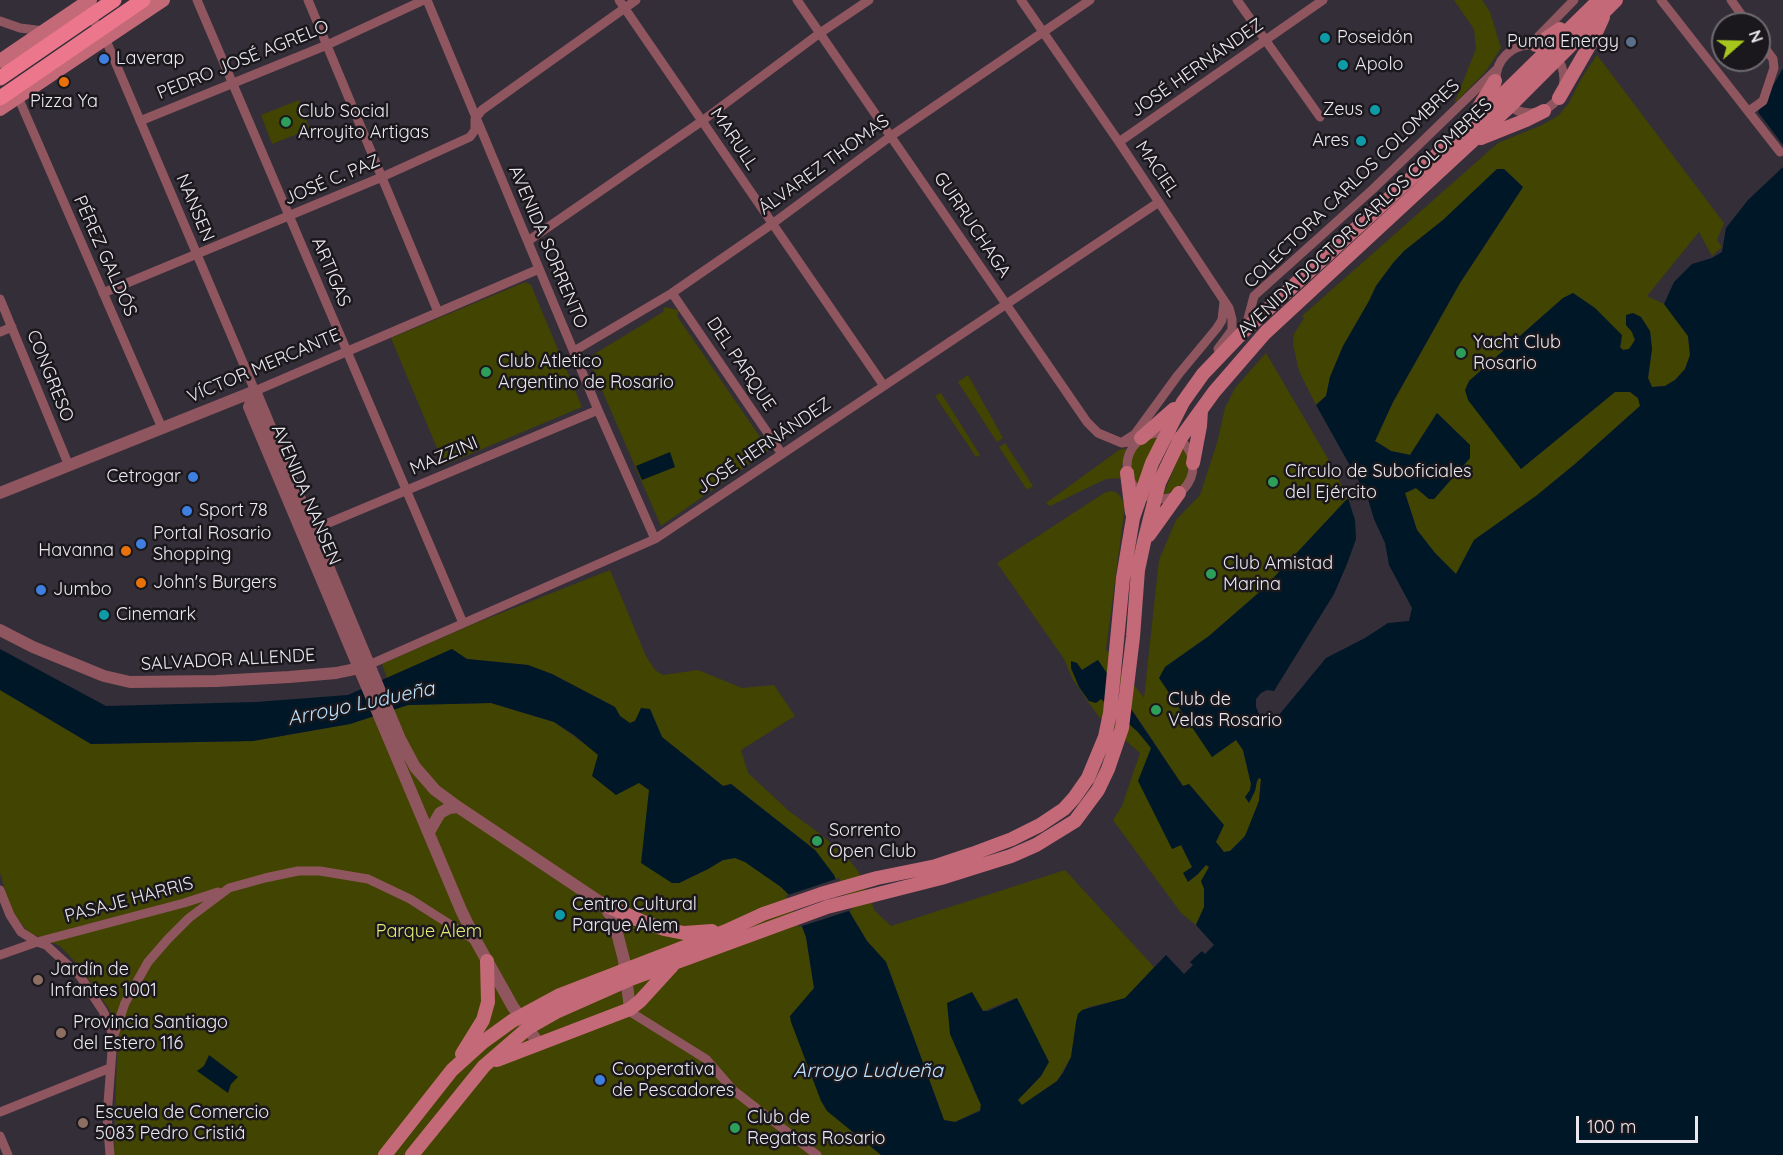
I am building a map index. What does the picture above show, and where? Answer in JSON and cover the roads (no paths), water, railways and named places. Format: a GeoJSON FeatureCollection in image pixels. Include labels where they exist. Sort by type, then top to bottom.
{"type":"FeatureCollection","features":[{"type":"Feature","properties":{"kind":"main road"},"geometry":{"type":"LineString","coordinates":[[0,99],[114,0]]}},
{"type":"Feature","properties":{"kind":"main road"},"geometry":{"type":"LineString","coordinates":[[0,78],[94,18],[143,0]]}},
{"type":"Feature","properties":{"kind":"main road"},"geometry":{"type":"LineString","coordinates":[[0,61],[53,25],[94,18],[163,0]]}},
{"type":"Feature","properties":{"kind":"main road"},"geometry":{"type":"LineString","coordinates":[[1543,49],[1602,5]]}},
{"type":"Feature","properties":{"kind":"main road"},"geometry":{"type":"LineString","coordinates":[[1559,98],[1593,39],[1602,5]]}},
{"type":"Feature","properties":{"kind":"main road","name":"AVENIDA DOCTOR CARLOS COLOMBRES"},"geometry":{"type":"LineString","coordinates":[[627,974],[763,914],[876,878],[936,866],[1012,839],[1052,818],[1074,798],[1088,778],[1099,754],[1110,713],[1123,578],[1133,518],[1166,433],[1183,402],[1203,374],[1245,330],[1500,97],[1543,49],[1602,5]]}},
{"type":"Feature","properties":{"kind":"main road"},"geometry":{"type":"LineString","coordinates":[[0,109],[34,86],[94,18]]}},
{"type":"Feature","properties":{"kind":"main road","name":"AVENIDA DOCTOR CARLOS COLOMBRES"},"geometry":{"type":"LineString","coordinates":[[627,974],[673,964],[847,901],[960,873],[1020,853],[1075,821],[1085,810],[1108,769],[1122,728],[1138,570],[1154,499],[1180,439],[1265,333],[1509,108],[1543,49]]}},
{"type":"Feature","properties":{"kind":"main road"},"geometry":{"type":"LineString","coordinates":[[1467,127],[1496,75]]}},
{"type":"Feature","properties":{"kind":"main road"},"geometry":{"type":"LineString","coordinates":[[0,99],[34,86]]}},
{"type":"Feature","properties":{"kind":"main road"},"geometry":{"type":"LineString","coordinates":[[1468,144],[1544,111]]}},
{"type":"Feature","properties":{"kind":"main road"},"geometry":{"type":"LineString","coordinates":[[1135,440],[1183,402]]}},
{"type":"Feature","properties":{"kind":"main road"},"geometry":{"type":"LineString","coordinates":[[1193,463],[1201,410]]}},
{"type":"Feature","properties":{"kind":"main road"},"geometry":{"type":"LineString","coordinates":[[1127,473],[1133,518]]}},
{"type":"Feature","properties":{"kind":"main road"},"geometry":{"type":"LineString","coordinates":[[1144,542],[1179,493]]}},
{"type":"Feature","properties":{"kind":"main road"},"geometry":{"type":"LineString","coordinates":[[603,904],[664,929],[684,933],[726,931]]}},
{"type":"Feature","properties":{"kind":"main road"},"geometry":{"type":"LineString","coordinates":[[385,1155],[452,1070],[483,1020],[488,1002],[487,961]]}},
{"type":"Feature","properties":{"kind":"main road"},"geometry":{"type":"LineString","coordinates":[[484,1066],[630,1009],[673,964]]}},
{"type":"Feature","properties":{"kind":"main road"},"geometry":{"type":"LineString","coordinates":[[452,1070],[483,1042],[520,1016],[560,995],[627,974]]}},
{"type":"Feature","properties":{"kind":"main road"},"geometry":{"type":"LineString","coordinates":[[412,1155],[484,1066],[528,1028],[627,974]]}},
{"type":"Feature","properties":{"kind":"street","name":"ARTIGAS"},"geometry":{"type":"LineString","coordinates":[[197,0],[463,623]]}},
{"type":"Feature","properties":{"kind":"street"},"geometry":{"type":"LineString","coordinates":[[308,0],[438,312]]}},
{"type":"Feature","properties":{"kind":"street","name":"PEDRO JOSÉ AGRELO"},"geometry":{"type":"LineString","coordinates":[[140,121],[327,45],[426,0]]}},
{"type":"Feature","properties":{"kind":"street","name":"AVENIDA SORRENTO"},"geometry":{"type":"LineString","coordinates":[[426,0],[598,410],[655,539]]}},
{"type":"Feature","properties":{"kind":"street","name":"JOSÉ C. PAZ"},"geometry":{"type":"LineString","coordinates":[[103,293],[382,177],[470,136],[475,130],[475,118],[482,110],[622,4],[636,0]]}},
{"type":"Feature","properties":{"kind":"street","name":"GURRUCHAGA"},"geometry":{"type":"LineString","coordinates":[[797,0],[1087,423],[1098,433],[1122,443],[1153,433],[1166,433]]}},
{"type":"Feature","properties":{"kind":"street"},"geometry":{"type":"LineString","coordinates":[[528,241],[702,121],[820,33],[869,0]]}},
{"type":"Feature","properties":{"kind":"street","name":"MACIEL"},"geometry":{"type":"LineString","coordinates":[[1021,0],[1224,300],[1232,319],[1232,330],[1215,352],[1214,363]]}},
{"type":"Feature","properties":{"kind":"street","name":"ÁLVAREZ THOMAS"},"geometry":{"type":"LineString","coordinates":[[574,351],[672,293],[772,224],[891,136],[1090,0]]}},
{"type":"Feature","properties":{"kind":"street"},"geometry":{"type":"LineString","coordinates":[[1237,0],[1320,117]]}},
{"type":"Feature","properties":{"kind":"street","name":"JOSÉ HERNÁNDEZ"},"geometry":{"type":"LineString","coordinates":[[1119,142],[1323,0]]}},
{"type":"Feature","properties":{"kind":"street"},"geometry":{"type":"LineString","coordinates":[[1496,75],[1500,97],[1509,108],[1520,113],[1532,114],[1552,106],[1559,98],[1564,85],[1563,71],[1543,49],[1574,0]]}},
{"type":"Feature","properties":{"kind":"street"},"geometry":{"type":"LineString","coordinates":[[1665,2],[1780,152]]}},
{"type":"Feature","properties":{"kind":"street","name":"MARULL"},"geometry":{"type":"LineString","coordinates":[[622,4],[884,386]]}},
{"type":"Feature","properties":{"kind":"street","name":"NANSEN"},"geometry":{"type":"LineString","coordinates":[[94,18],[255,391]]}},
{"type":"Feature","properties":{"kind":"street"},"geometry":{"type":"LineString","coordinates":[[0,21],[20,28],[44,31],[53,25]]}},
{"type":"Feature","properties":{"kind":"street","name":"COLECTORA CARLOS COLOMBRES"},"geometry":{"type":"LineString","coordinates":[[1245,330],[1254,296],[1496,75],[1503,57],[1510,50],[1543,49]]}},
{"type":"Feature","properties":{"kind":"street"},"geometry":{"type":"LineString","coordinates":[[1749,111],[1763,101],[1773,68],[1771,56]]}},
{"type":"Feature","properties":{"kind":"street","name":"PÉREZ GALDÓS"},"geometry":{"type":"LineString","coordinates":[[18,97],[162,428]]}},
{"type":"Feature","properties":{"kind":"street","name":"JOSÉ HERNÁNDEZ"},"geometry":{"type":"LineString","coordinates":[[367,671],[463,623],[655,539],[1159,202]]}},
{"type":"Feature","properties":{"kind":"street","name":"VÍCTOR MERCANTE"},"geometry":{"type":"LineString","coordinates":[[0,493],[255,391],[539,269]]}},
{"type":"Feature","properties":{"kind":"street","name":"DEL PARQUE"},"geometry":{"type":"LineString","coordinates":[[672,293],[782,454]]}},
{"type":"Feature","properties":{"kind":"street","name":"CONGRESO"},"geometry":{"type":"LineString","coordinates":[[0,299],[69,465]]}},
{"type":"Feature","properties":{"kind":"street","name":"COLECTORA CARLOS COLOMBRES"},"geometry":{"type":"LineString","coordinates":[[1135,440],[1222,320],[1224,300]]}},
{"type":"Feature","properties":{"kind":"street"},"geometry":{"type":"LineString","coordinates":[[0,332],[12,327]]}},
{"type":"Feature","properties":{"kind":"street","name":"AVENIDA NANSEN"},"geometry":{"type":"LineString","coordinates":[[255,391],[308,532],[395,739],[429,832],[476,942],[520,1016],[540,1044]]}},
{"type":"Feature","properties":{"kind":"street","name":"MAZZINI"},"geometry":{"type":"LineString","coordinates":[[308,532],[598,410]]}},
{"type":"Feature","properties":{"kind":"street"},"geometry":{"type":"LineString","coordinates":[[1135,440],[1126,465],[1131,483],[1141,493],[1154,499],[1171,497],[1188,484],[1193,463],[1187,446],[1180,439],[1166,433]]}},
{"type":"Feature","properties":{"kind":"street","name":"SALVADOR ALLENDE"},"geometry":{"type":"LineString","coordinates":[[0,630],[33,647],[104,676],[130,682],[216,681],[367,671]]}},
{"type":"Feature","properties":{"kind":"street","name":"AVENIDA NANSEN"},"geometry":{"type":"LineString","coordinates":[[395,739],[435,790],[603,904]]}},
{"type":"Feature","properties":{"kind":"street"},"geometry":{"type":"LineString","coordinates":[[429,832],[440,813],[449,808],[462,810]]}},
{"type":"Feature","properties":{"kind":"street","name":"PASAJE HARRIS"},"geometry":{"type":"LineString","coordinates":[[0,955],[37,942],[184,903],[265,878],[298,871],[320,871],[368,879],[410,899],[476,942]]}},
{"type":"Feature","properties":{"kind":"street"},"geometry":{"type":"LineString","coordinates":[[110,1155],[107,1116],[110,1068],[113,1038],[125,1003],[148,962],[189,918],[229,888]]}},
{"type":"Feature","properties":{"kind":"street"},"geometry":{"type":"LineString","coordinates":[[0,890],[10,915],[21,932],[54,951],[80,976],[103,1011],[113,1038]]}},
{"type":"Feature","properties":{"kind":"street"},"geometry":{"type":"LineString","coordinates":[[603,904],[614,921],[627,974],[632,1013],[706,1059],[733,1090],[817,1155]]}},
{"type":"Feature","properties":{"kind":"street"},"geometry":{"type":"LineString","coordinates":[[0,1112],[110,1068]]}},
{"type":"Feature","properties":{"kind":"street"},"geometry":{"type":"LineString","coordinates":[[0,1136],[8,1155]]}},
{"type":"Feature","properties":{"kind":"water"},"geometry":{"type":"Polygon","coordinates":[[[1783,68],[1783,145],[1758,112],[1783,68]]]}},
{"type":"Feature","properties":{"kind":"water","name":"Arroyo Ludueña"},"geometry":{"type":"Polygon","coordinates":[[[1783,167],[1783,1155],[881,1155],[827,1111],[821,1101],[791,1022],[790,1016],[814,988],[806,937],[791,897],[781,887],[745,862],[735,858],[723,860],[679,883],[672,883],[641,863],[649,790],[639,783],[616,795],[592,776],[598,755],[554,722],[491,703],[408,705],[350,724],[253,741],[91,744],[0,690],[0,649],[106,706],[256,702],[348,695],[452,649],[467,659],[528,665],[552,674],[615,707],[620,716],[630,723],[635,721],[641,708],[650,709],[662,737],[723,786],[731,784],[815,850],[834,875],[849,911],[867,941],[886,962],[944,1120],[955,1122],[980,1111],[981,1105],[950,1034],[947,1003],[972,992],[983,1011],[988,1011],[1017,998],[1049,1062],[1041,1076],[1018,1100],[1022,1105],[1057,1081],[1063,1073],[1071,1057],[1076,1022],[1082,1010],[1125,998],[1166,955],[1184,974],[1193,965],[1190,962],[1202,951],[1205,954],[1214,945],[1196,925],[1204,907],[1204,889],[1201,881],[1209,867],[1206,865],[1188,882],[1183,873],[1192,867],[1181,845],[1172,849],[1138,781],[1151,748],[1138,732],[1101,699],[1096,703],[1089,701],[1079,687],[1071,668],[1071,661],[1077,663],[1082,670],[1098,660],[1183,786],[1189,784],[1224,825],[1216,842],[1224,852],[1230,851],[1245,836],[1259,801],[1261,779],[1257,781],[1249,803],[1245,797],[1251,784],[1243,750],[1236,740],[1212,757],[1159,678],[1165,667],[1209,636],[1263,589],[1348,498],[1355,520],[1356,539],[1347,564],[1334,594],[1274,691],[1267,690],[1256,699],[1259,714],[1265,718],[1279,715],[1326,658],[1388,623],[1409,621],[1412,608],[1389,565],[1385,543],[1367,496],[1316,405],[1326,396],[1330,377],[1343,346],[1376,286],[1393,263],[1497,169],[1504,169],[1523,187],[1460,283],[1393,402],[1375,441],[1391,451],[1410,455],[1437,413],[1470,445],[1470,458],[1434,499],[1429,499],[1416,488],[1405,493],[1417,530],[1456,574],[1474,540],[1536,496],[1640,406],[1638,398],[1630,392],[1615,392],[1521,469],[1468,400],[1465,390],[1469,381],[1563,298],[1573,293],[1595,308],[1622,335],[1620,347],[1623,350],[1629,349],[1635,340],[1626,325],[1626,315],[1633,313],[1641,317],[1650,331],[1652,349],[1648,378],[1652,387],[1665,386],[1675,380],[1685,369],[1690,355],[1688,336],[1664,304],[1674,282],[1692,264],[1712,258],[1722,252],[1726,228],[1748,200],[1783,167]]]}},
{"type":"Feature","properties":{"kind":"water"},"geometry":{"type":"Polygon","coordinates":[[[670,452],[675,467],[642,480],[636,466],[670,452]]]}},
{"type":"Feature","properties":{"kind":"water"},"geometry":{"type":"Polygon","coordinates":[[[209,1055],[238,1077],[231,1084],[228,1093],[197,1071],[204,1066],[209,1055]]]}},
{"type":"Feature","properties":{"kind":"place","name":"Poseidón"},"geometry":{"type":"Point","coordinates":[1325,38]}},
{"type":"Feature","properties":{"kind":"place","name":"Puma Energy"},"geometry":{"type":"Point","coordinates":[1631,42]}},
{"type":"Feature","properties":{"kind":"place","name":"Laverap"},"geometry":{"type":"Point","coordinates":[104,59]}},
{"type":"Feature","properties":{"kind":"place","name":"Apolo"},"geometry":{"type":"Point","coordinates":[1343,65]}},
{"type":"Feature","properties":{"kind":"place","name":"Pizza Ya"},"geometry":{"type":"Point","coordinates":[64,82]}},
{"type":"Feature","properties":{"kind":"place","name":"Zeus"},"geometry":{"type":"Point","coordinates":[1375,110]}},
{"type":"Feature","properties":{"kind":"place","name":"Club Social Arroyito Artigas"},"geometry":{"type":"Point","coordinates":[286,122]}},
{"type":"Feature","properties":{"kind":"place","name":"Ares"},"geometry":{"type":"Point","coordinates":[1361,141]}},
{"type":"Feature","properties":{"kind":"place","name":"Yacht Club Rosario"},"geometry":{"type":"Point","coordinates":[1461,353]}},
{"type":"Feature","properties":{"kind":"place","name":"Club Atletico Argentino de Rosario"},"geometry":{"type":"Point","coordinates":[486,372]}},
{"type":"Feature","properties":{"kind":"place","name":"Cetrogar"},"geometry":{"type":"Point","coordinates":[193,477]}},
{"type":"Feature","properties":{"kind":"place","name":"Círculo de Suboficiales del Ejército"},"geometry":{"type":"Point","coordinates":[1273,482]}},
{"type":"Feature","properties":{"kind":"place","name":"Sport 78"},"geometry":{"type":"Point","coordinates":[187,511]}},
{"type":"Feature","properties":{"kind":"place","name":"Portal Rosario Shopping"},"geometry":{"type":"Point","coordinates":[141,544]}},
{"type":"Feature","properties":{"kind":"place","name":"Havanna"},"geometry":{"type":"Point","coordinates":[126,551]}},
{"type":"Feature","properties":{"kind":"place","name":"Club Amistad Marina"},"geometry":{"type":"Point","coordinates":[1211,574]}},
{"type":"Feature","properties":{"kind":"place","name":"John's Burgers"},"geometry":{"type":"Point","coordinates":[141,583]}},
{"type":"Feature","properties":{"kind":"place","name":"Jumbo"},"geometry":{"type":"Point","coordinates":[41,590]}},
{"type":"Feature","properties":{"kind":"place","name":"Cinemark"},"geometry":{"type":"Point","coordinates":[104,615]}},
{"type":"Feature","properties":{"kind":"place","name":"Club de Velas Rosario"},"geometry":{"type":"Point","coordinates":[1156,710]}},
{"type":"Feature","properties":{"kind":"place","name":"Sorrento Open Club"},"geometry":{"type":"Point","coordinates":[817,841]}},
{"type":"Feature","properties":{"kind":"place","name":"Centro Cultural Parque Alem"},"geometry":{"type":"Point","coordinates":[560,915]}},
{"type":"Feature","properties":{"kind":"place","name":"Jardín de Infantes 1001"},"geometry":{"type":"Point","coordinates":[38,980]}},
{"type":"Feature","properties":{"kind":"place","name":"Provincia Santiago del Estero 116"},"geometry":{"type":"Point","coordinates":[61,1033]}},
{"type":"Feature","properties":{"kind":"place","name":"Cooperativa de Pescadores"},"geometry":{"type":"Point","coordinates":[600,1080]}},
{"type":"Feature","properties":{"kind":"place","name":"Escuela de Comercio 5083 Pedro Cristiá"},"geometry":{"type":"Point","coordinates":[83,1123]}},
{"type":"Feature","properties":{"kind":"place","name":"Club de Regatas Rosario"},"geometry":{"type":"Point","coordinates":[735,1128]}},
{"type":"Feature","properties":{"kind":"park label","name":"Parque Alem"},"geometry":{"type":"Point","coordinates":[429,932]}}]}
